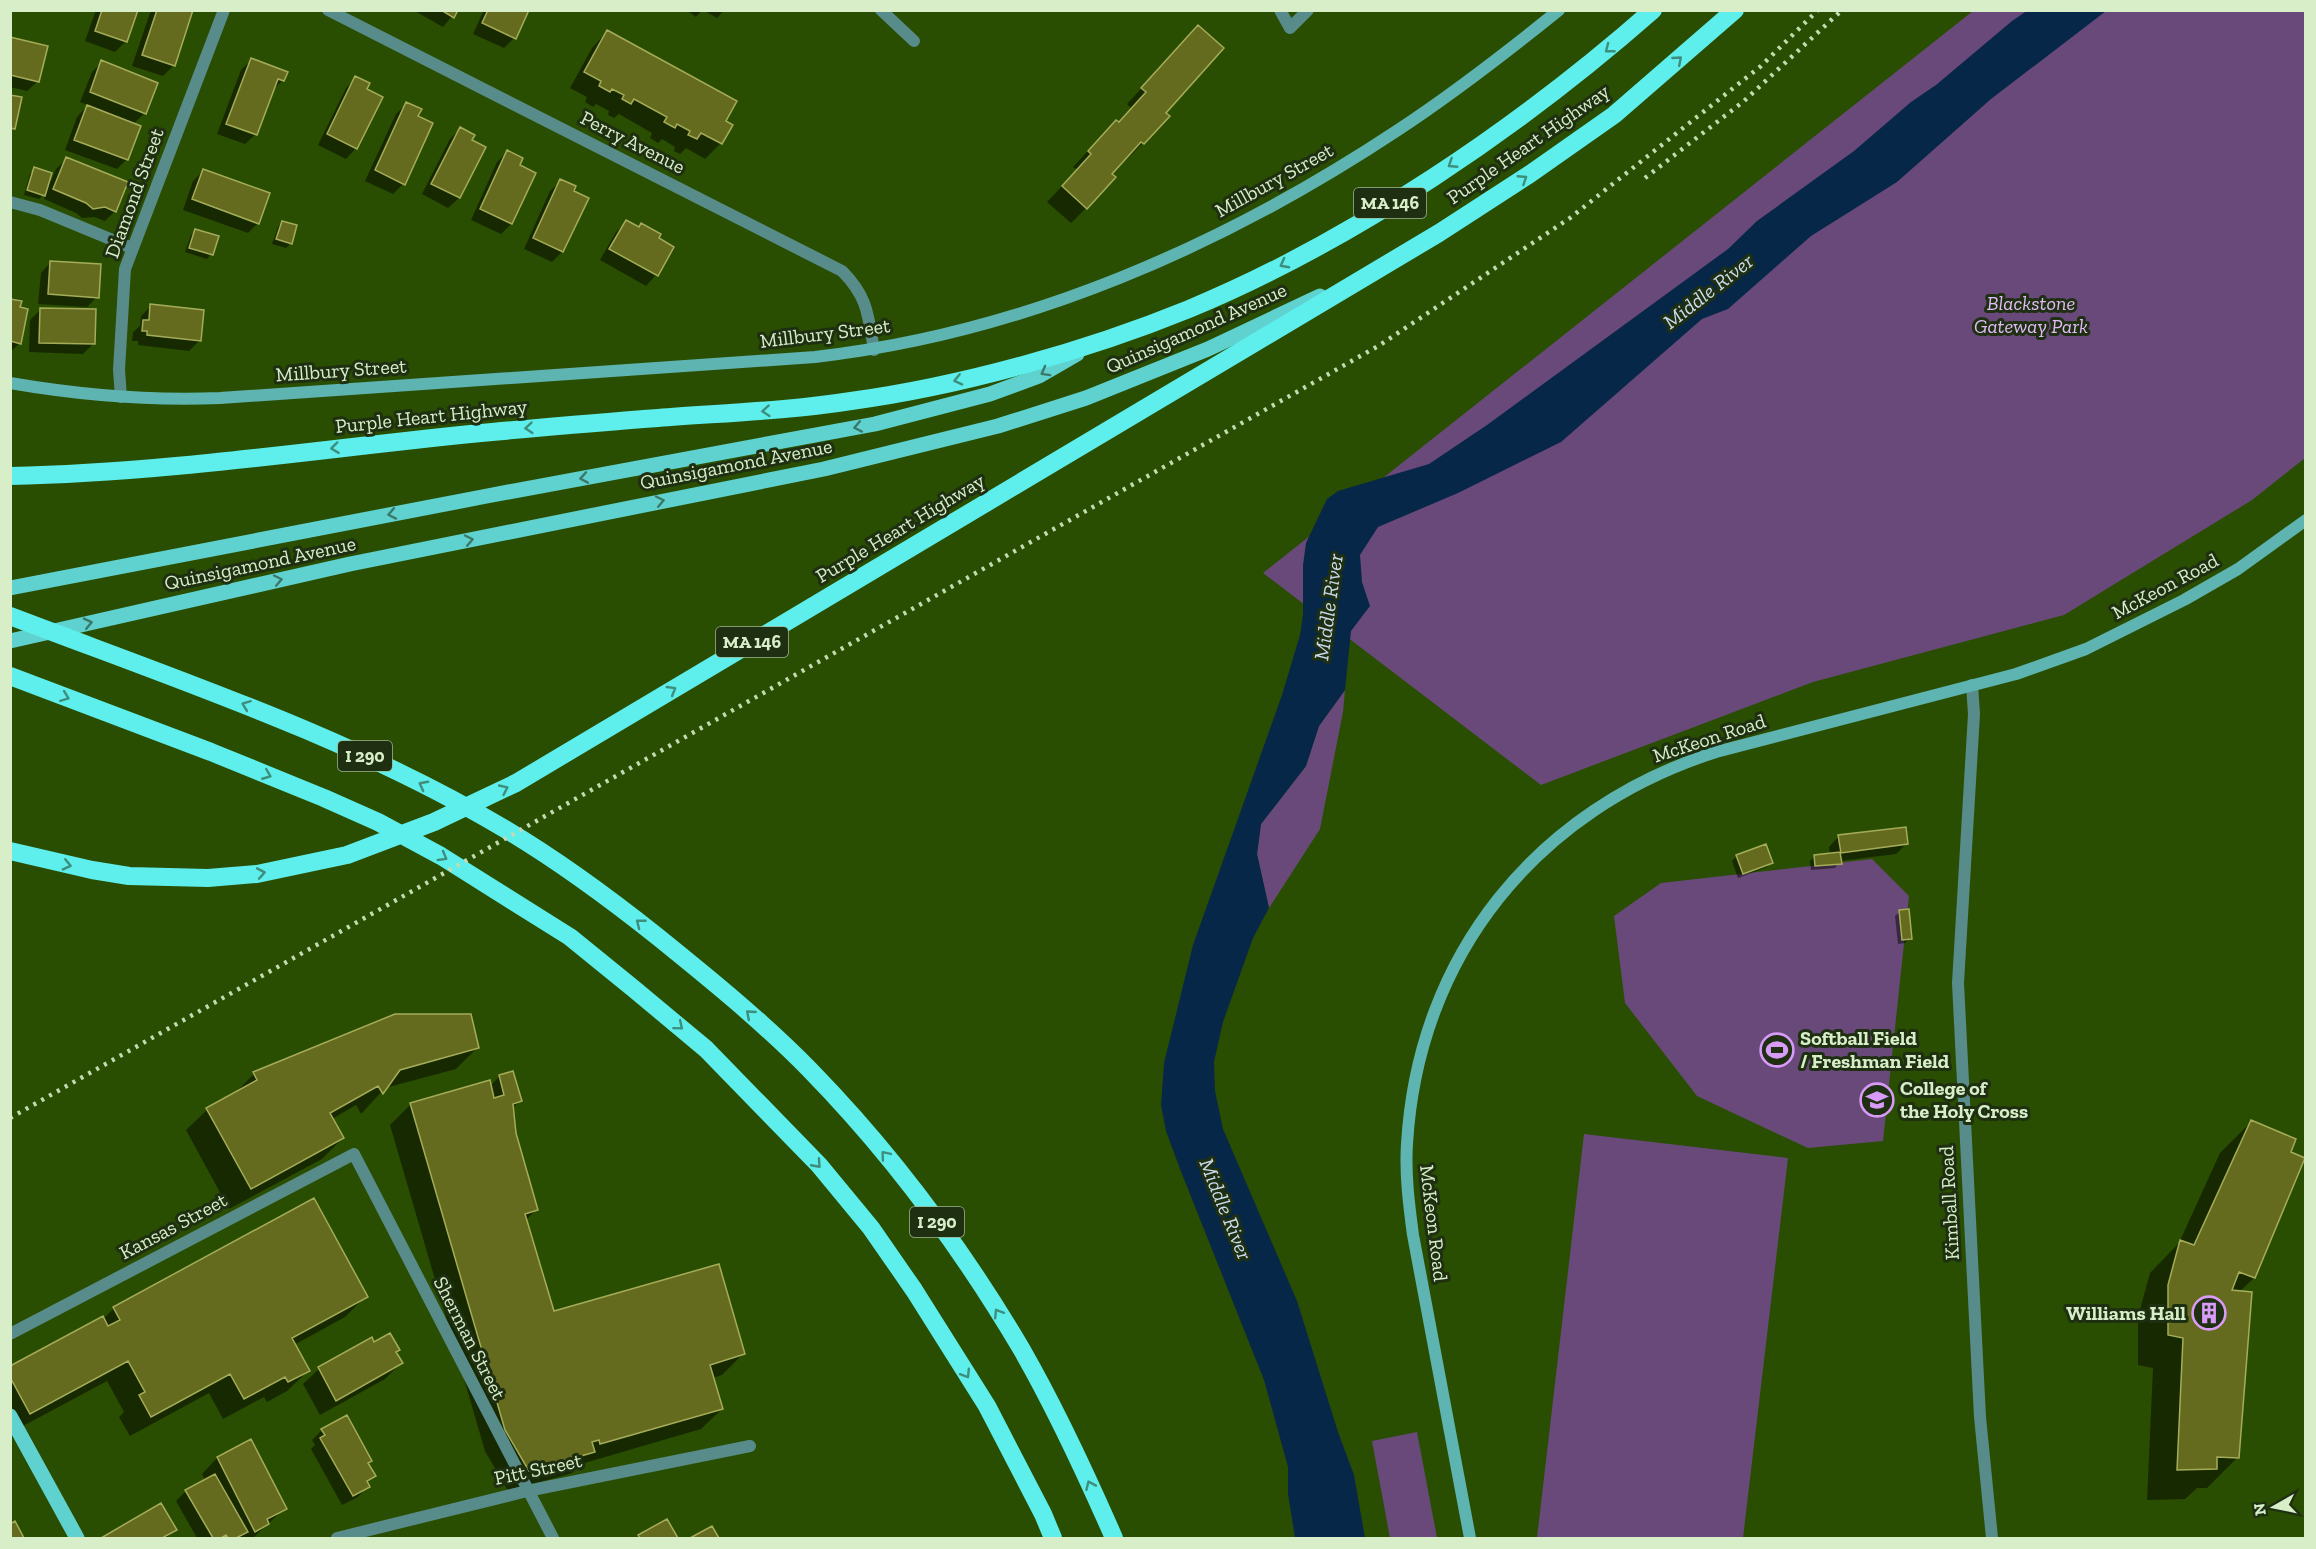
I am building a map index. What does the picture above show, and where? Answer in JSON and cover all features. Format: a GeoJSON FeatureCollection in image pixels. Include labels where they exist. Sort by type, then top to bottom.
{"type":"FeatureCollection","features":[{"type":"Feature","properties":{"kind":"highway","name":"Purple Heart Highway"},"geometry":{"type":"LineString","coordinates":[[10,476],[105,472],[580,423],[740,413],[831,404],[924,388],[1096,343],[1193,307],[1281,266],[1362,221],[1453,164],[1533,107],[1653,10]]}},
{"type":"Feature","properties":{"kind":"highway","name":"Purple Heart Highway"},"geometry":{"type":"LineString","coordinates":[[10,851],[129,876],[208,878],[257,874],[347,855],[434,822],[526,777],[1439,233],[1530,174],[1614,115],[1735,10]]}},
{"type":"Feature","properties":{"kind":"highway","name":"I 290"},"geometry":{"type":"LineString","coordinates":[[10,616],[258,710],[398,772],[503,828],[566,868],[686,960],[810,1070],[856,1120],[939,1225],[981,1285],[1027,1359],[1059,1419],[1114,1539]]}},
{"type":"Feature","properties":{"kind":"highway","name":"I 290"},"geometry":{"type":"LineString","coordinates":[[10,676],[211,752],[378,822],[441,856],[552,925],[634,989],[706,1049],[819,1165],[871,1228],[914,1290],[987,1406],[1043,1514],[1053,1539]]}},
{"type":"Feature","properties":{"kind":"main road","name":"Millbury Street"},"geometry":{"type":"LineString","coordinates":[[10,383],[72,393],[170,400],[255,396],[785,359],[874,350],[931,338],[1054,303],[1173,256],[1282,199],[1398,130],[1453,92],[1559,10]]}},
{"type":"Feature","properties":{"kind":"main road","name":"Quinsigamond Avenue"},"geometry":{"type":"LineString","coordinates":[[10,641],[338,567],[824,469],[998,426],[1086,398],[1208,348],[1352,281],[1439,233]]}},
{"type":"Feature","properties":{"kind":"main road","name":"Quinsigamond Avenue"},"geometry":{"type":"LineString","coordinates":[[10,588],[875,424],[990,394],[1039,376],[1096,343]]}},
{"type":"Feature","properties":{"kind":"main road","name":"McKeon Road"},"geometry":{"type":"LineString","coordinates":[[1470,1539],[1413,1235],[1407,1174],[1409,1119],[1418,1060],[1435,1008],[1460,958],[1505,891],[1542,851],[1579,820],[1645,780],[1716,752],[2016,674],[2086,649],[2184,600],[2238,569],[2306,520]]}},
{"type":"Feature","properties":{"kind":"main road"},"geometry":{"type":"LineString","coordinates":[[10,1416],[77,1539]]}},
{"type":"Feature","properties":{"kind":"street","name":"Diamond Street"},"geometry":{"type":"LineString","coordinates":[[121,397],[119,370],[125,269],[224,10]]}},
{"type":"Feature","properties":{"kind":"street","name":"Perry Avenue"},"geometry":{"type":"LineString","coordinates":[[328,10],[842,271],[858,286],[866,306],[874,350]]}},
{"type":"Feature","properties":{"kind":"street"},"geometry":{"type":"LineString","coordinates":[[881,10],[914,41]]}},
{"type":"Feature","properties":{"kind":"street"},"geometry":{"type":"LineString","coordinates":[[1280,10],[1290,28],[1308,10]]}},
{"type":"Feature","properties":{"kind":"street"},"geometry":{"type":"LineString","coordinates":[[10,202],[40,210],[132,248]]}},
{"type":"Feature","properties":{"kind":"street","name":"Kimball Road"},"geometry":{"type":"LineString","coordinates":[[1972,685],[1974,714],[1958,983],[1980,1417],[1992,1539]]}},
{"type":"Feature","properties":{"kind":"street","name":"Kansas Street"},"geometry":{"type":"LineString","coordinates":[[10,1334],[354,1154]]}},
{"type":"Feature","properties":{"kind":"street","name":"Sherman Street"},"geometry":{"type":"LineString","coordinates":[[354,1154],[527,1491],[554,1539]]}},
{"type":"Feature","properties":{"kind":"street","name":"Pitt Street"},"geometry":{"type":"LineString","coordinates":[[337,1539],[527,1491],[750,1446]]}},
{"type":"Feature","properties":{"kind":"green space","name":"Blackstone Gateway Park"},"geometry":{"type":"Polygon","coordinates":[[[1973,11],[2305,11],[2305,458],[2252,500],[2064,615],[1813,682],[1541,785],[1263,573],[1973,11]]]}},
{"type":"Feature","properties":{"kind":"green space"},"geometry":{"type":"Polygon","coordinates":[[[1345,690],[1343,712],[1320,829],[1269,908],[1257,854],[1261,824],[1306,766],[1319,726],[1345,690]]]}},
{"type":"Feature","properties":{"kind":"green space","name":"Softball Field / Freshman Field"},"geometry":{"type":"Polygon","coordinates":[[[1872,859],[1909,896],[1883,1141],[1808,1148],[1697,1096],[1625,1003],[1614,916],[1661,883],[1872,859]]]}},
{"type":"Feature","properties":{"kind":"green space"},"geometry":{"type":"Polygon","coordinates":[[[1584,1134],[1788,1158],[1743,1538],[1537,1538],[1584,1134]]]}},
{"type":"Feature","properties":{"kind":"green space"},"geometry":{"type":"Polygon","coordinates":[[[1417,1432],[1437,1538],[1390,1538],[1372,1441],[1417,1432]]]}},
{"type":"Feature","properties":{"kind":"water","name":"Middle River"},"geometry":{"type":"Polygon","coordinates":[[[2028,10],[2106,11],[1991,99],[1897,182],[1811,236],[1728,309],[1702,319],[1561,442],[1458,493],[1378,527],[1360,555],[1362,582],[1370,606],[1351,631],[1345,690],[1319,726],[1306,766],[1261,824],[1257,854],[1269,908],[1253,938],[1223,1022],[1214,1062],[1215,1091],[1223,1129],[1297,1301],[1338,1432],[1354,1475],[1365,1538],[1295,1538],[1288,1494],[1288,1467],[1264,1380],[1180,1169],[1166,1131],[1161,1105],[1164,1063],[1193,945],[1282,695],[1300,635],[1306,543],[1327,499],[1338,491],[1429,464],[1487,425],[1728,249],[1757,221],[1854,151],[1911,102],[1936,85],[2028,10]]]}},
{"type":"Feature","properties":{"kind":"building"},"geometry":{"type":"Polygon","coordinates":[[[102,10],[138,10],[127,42],[95,31],[102,10]]]}},
{"type":"Feature","properties":{"kind":"building"},"geometry":{"type":"Polygon","coordinates":[[[157,10],[193,10],[175,66],[142,55],[157,10]]]}},
{"type":"Feature","properties":{"kind":"building"},"geometry":{"type":"Polygon","coordinates":[[[441,10],[458,10],[454,18],[441,10]]]}},
{"type":"Feature","properties":{"kind":"building"},"geometry":{"type":"Polygon","coordinates":[[[488,10],[529,10],[516,39],[482,23],[488,10]]]}},
{"type":"Feature","properties":{"kind":"building"},"geometry":{"type":"Polygon","coordinates":[[[1198,25],[1224,48],[1166,113],[1170,116],[1144,144],[1141,142],[1112,174],[1116,177],[1087,209],[1062,186],[1091,154],[1088,151],[1146,92],[1141,88],[1198,25]]]}},
{"type":"Feature","properties":{"kind":"building"},"geometry":{"type":"Polygon","coordinates":[[[607,30],[737,101],[726,121],[733,125],[722,144],[701,133],[697,139],[688,135],[690,131],[677,124],[675,128],[664,122],[667,117],[634,99],[631,104],[622,99],[624,95],[612,89],[610,92],[599,86],[601,81],[584,72],[607,30]]]}},
{"type":"Feature","properties":{"kind":"building"},"geometry":{"type":"Polygon","coordinates":[[[10,37],[48,46],[39,82],[10,75],[10,37]]]}},
{"type":"Feature","properties":{"kind":"building"},"geometry":{"type":"Polygon","coordinates":[[[251,58],[288,72],[284,81],[278,79],[257,135],[226,124],[251,58]]]}},
{"type":"Feature","properties":{"kind":"building"},"geometry":{"type":"Polygon","coordinates":[[[101,60],[158,83],[146,114],[90,92],[101,60]]]}},
{"type":"Feature","properties":{"kind":"building"},"geometry":{"type":"Polygon","coordinates":[[[355,76],[370,83],[367,89],[383,97],[357,149],[327,134],[355,76]]]}},
{"type":"Feature","properties":{"kind":"building"},"geometry":{"type":"Polygon","coordinates":[[[10,95],[22,97],[15,129],[10,128],[10,95]]]}},
{"type":"Feature","properties":{"kind":"building"},"geometry":{"type":"Polygon","coordinates":[[[406,102],[422,109],[418,116],[433,123],[405,185],[375,170],[406,102]]]}},
{"type":"Feature","properties":{"kind":"building"},"geometry":{"type":"Polygon","coordinates":[[[87,105],[141,126],[128,160],[74,140],[87,105]]]}},
{"type":"Feature","properties":{"kind":"building"},"geometry":{"type":"Polygon","coordinates":[[[460,127],[475,135],[472,140],[486,147],[460,198],[431,184],[460,127]]]}},
{"type":"Feature","properties":{"kind":"building"},"geometry":{"type":"Polygon","coordinates":[[[507,150],[523,158],[520,165],[536,173],[512,224],[480,209],[507,150]]]}},
{"type":"Feature","properties":{"kind":"building"},"geometry":{"type":"Polygon","coordinates":[[[66,157],[128,182],[116,212],[105,207],[93,209],[86,203],[53,189],[66,157]]]}},
{"type":"Feature","properties":{"kind":"building"},"geometry":{"type":"Polygon","coordinates":[[[34,167],[52,173],[45,196],[27,190],[34,167]]]}},
{"type":"Feature","properties":{"kind":"building"},"geometry":{"type":"Polygon","coordinates":[[[203,169],[270,193],[259,224],[192,199],[203,169]]]}},
{"type":"Feature","properties":{"kind":"building"},"geometry":{"type":"Polygon","coordinates":[[[560,179],[576,186],[574,191],[589,198],[563,252],[533,238],[560,179]]]}},
{"type":"Feature","properties":{"kind":"building"},"geometry":{"type":"Polygon","coordinates":[[[626,220],[639,227],[641,223],[661,234],[659,238],[674,247],[658,276],[609,249],[626,220]]]}},
{"type":"Feature","properties":{"kind":"building"},"geometry":{"type":"Polygon","coordinates":[[[282,221],[297,225],[292,244],[276,239],[282,221]]]}},
{"type":"Feature","properties":{"kind":"building"},"geometry":{"type":"Polygon","coordinates":[[[195,229],[219,236],[213,255],[189,248],[195,229]]]}},
{"type":"Feature","properties":{"kind":"building"},"geometry":{"type":"Polygon","coordinates":[[[50,261],[101,264],[99,298],[48,294],[50,261]]]}},
{"type":"Feature","properties":{"kind":"building"},"geometry":{"type":"Polygon","coordinates":[[[10,299],[22,301],[20,307],[28,309],[21,344],[10,341],[10,299]]]}},
{"type":"Feature","properties":{"kind":"building"},"geometry":{"type":"Polygon","coordinates":[[[150,304],[204,310],[201,341],[147,335],[147,331],[142,331],[143,320],[149,320],[150,304]]]}},
{"type":"Feature","properties":{"kind":"building"},"geometry":{"type":"Polygon","coordinates":[[[40,308],[96,309],[95,344],[39,343],[40,308]]]}},
{"type":"Feature","properties":{"kind":"building"},"geometry":{"type":"Polygon","coordinates":[[[1906,827],[1908,844],[1841,853],[1838,835],[1906,827]]]}},
{"type":"Feature","properties":{"kind":"building"},"geometry":{"type":"Polygon","coordinates":[[[1766,844],[1773,863],[1743,874],[1736,855],[1766,844]]]}},
{"type":"Feature","properties":{"kind":"building"},"geometry":{"type":"Polygon","coordinates":[[[1840,852],[1842,864],[1815,866],[1814,855],[1840,852]]]}},
{"type":"Feature","properties":{"kind":"building"},"geometry":{"type":"Polygon","coordinates":[[[1909,909],[1912,939],[1902,940],[1899,910],[1909,909]]]}},
{"type":"Feature","properties":{"kind":"building"},"geometry":{"type":"Polygon","coordinates":[[[395,1014],[471,1014],[479,1048],[400,1070],[383,1094],[378,1086],[330,1113],[344,1138],[251,1189],[206,1108],[257,1080],[253,1072],[395,1014]]]}},
{"type":"Feature","properties":{"kind":"building"},"geometry":{"type":"Polygon","coordinates":[[[513,1071],[522,1101],[513,1104],[516,1133],[538,1210],[525,1214],[554,1311],[719,1264],[745,1354],[710,1365],[723,1409],[600,1444],[599,1440],[592,1442],[595,1452],[529,1471],[505,1430],[410,1103],[490,1080],[494,1098],[504,1095],[499,1075],[513,1071]]]}},
{"type":"Feature","properties":{"kind":"building","name":"Williams Hall"},"geometry":{"type":"Polygon","coordinates":[[[2251,1120],[2296,1139],[2291,1152],[2305,1158],[2255,1278],[2239,1272],[2232,1290],[2252,1292],[2239,1458],[2217,1457],[2217,1469],[2177,1470],[2183,1338],[2168,1335],[2168,1285],[2180,1240],[2194,1245],[2251,1120]]]}},
{"type":"Feature","properties":{"kind":"building"},"geometry":{"type":"Polygon","coordinates":[[[314,1198],[368,1297],[292,1338],[310,1371],[288,1382],[285,1377],[244,1399],[230,1374],[151,1417],[139,1395],[145,1392],[128,1361],[30,1414],[10,1377],[10,1366],[103,1316],[108,1326],[120,1320],[113,1307],[314,1198]]]}},
{"type":"Feature","properties":{"kind":"building"},"geometry":{"type":"Polygon","coordinates":[[[390,1333],[400,1350],[396,1352],[403,1363],[336,1401],[318,1367],[372,1337],[374,1342],[390,1333]]]}},
{"type":"Feature","properties":{"kind":"building"},"geometry":{"type":"Polygon","coordinates":[[[347,1415],[372,1461],[368,1463],[376,1476],[367,1481],[370,1487],[353,1496],[320,1438],[325,1435],[321,1429],[347,1415]]]}},
{"type":"Feature","properties":{"kind":"building"},"geometry":{"type":"Polygon","coordinates":[[[251,1439],[287,1509],[267,1519],[269,1524],[255,1532],[217,1457],[251,1439]]]}},
{"type":"Feature","properties":{"kind":"building"},"geometry":{"type":"Polygon","coordinates":[[[215,1474],[248,1532],[236,1538],[228,1538],[226,1535],[213,1538],[185,1490],[215,1474]]]}},
{"type":"Feature","properties":{"kind":"building"},"geometry":{"type":"Polygon","coordinates":[[[161,1503],[177,1530],[162,1538],[101,1538],[161,1503]]]}},
{"type":"Feature","properties":{"kind":"building"},"geometry":{"type":"Polygon","coordinates":[[[667,1519],[678,1538],[640,1538],[638,1535],[667,1519]]]}},
{"type":"Feature","properties":{"kind":"building"},"geometry":{"type":"Polygon","coordinates":[[[15,1521],[24,1538],[10,1538],[10,1524],[15,1521]]]}},
{"type":"Feature","properties":{"kind":"building"},"geometry":{"type":"Polygon","coordinates":[[[712,1526],[719,1538],[690,1538],[712,1526]]]}},
{"type":"Feature","properties":{"kind":"railway"},"geometry":{"type":"LineString","coordinates":[[10,1118],[1380,345],[1570,218],[1761,66],[1818,10]]}},
{"type":"Feature","properties":{"kind":"railway"},"geometry":{"type":"LineString","coordinates":[[1645,178],[1744,101],[1842,10]]}},
{"type":"Feature","properties":{"kind":"place","name":"Softball Field / Freshman Field"},"geometry":{"type":"Point","coordinates":[1777,1050]}},
{"type":"Feature","properties":{"kind":"place","name":"College of the Holy Cross"},"geometry":{"type":"Point","coordinates":[1877,1100]}},
{"type":"Feature","properties":{"kind":"place","name":"Williams Hall"},"geometry":{"type":"Point","coordinates":[2209,1313]}}]}
